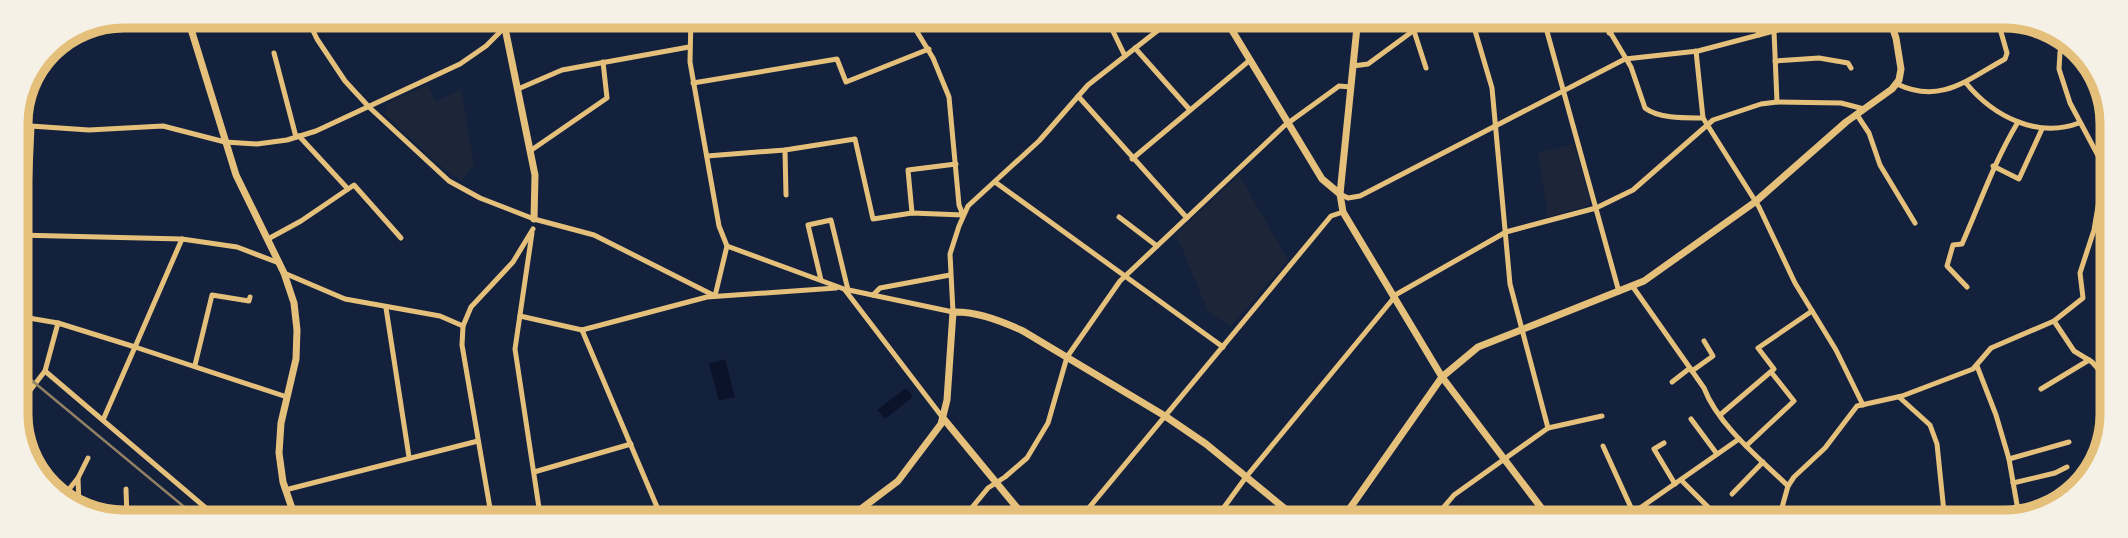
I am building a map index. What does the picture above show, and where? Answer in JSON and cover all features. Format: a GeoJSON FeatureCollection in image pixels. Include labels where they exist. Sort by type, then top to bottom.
{"type":"FeatureCollection","features":[{"type":"Feature","properties":{"kind":"street"},"geometry":{"type":"LineString","coordinates":[[191,28],[236,175],[284,273],[294,303],[296,359],[279,436],[285,489],[292,510]]}},
{"type":"Feature","properties":{"kind":"street"},"geometry":{"type":"LineString","coordinates":[[313,28],[332,63],[369,107],[449,181],[480,198],[534,219],[594,235],[715,296]]}},
{"type":"Feature","properties":{"kind":"street"},"geometry":{"type":"LineString","coordinates":[[28,126],[89,130],[163,126],[225,142],[257,144],[298,136],[369,107],[460,64],[486,46],[505,28]]}},
{"type":"Feature","properties":{"kind":"street"},"geometry":{"type":"LineString","coordinates":[[505,28],[535,175],[533,229],[515,349],[540,510]]}},
{"type":"Feature","properties":{"kind":"street"},"geometry":{"type":"LineString","coordinates":[[690,28],[689,47],[693,83],[719,226],[727,246],[715,296]]}},
{"type":"Feature","properties":{"kind":"street"},"geometry":{"type":"LineString","coordinates":[[920,28],[916,30],[929,49],[949,97],[959,205],[963,215]]}},
{"type":"Feature","properties":{"kind":"street"},"geometry":{"type":"LineString","coordinates":[[1111,28],[1125,56]]}},
{"type":"Feature","properties":{"kind":"street"},"geometry":{"type":"LineString","coordinates":[[860,510],[898,481],[941,424],[947,400],[953,312],[950,254],[963,215],[976,197],[1039,141],[1078,96],[1161,28]]}},
{"type":"Feature","properties":{"kind":"street"},"geometry":{"type":"LineString","coordinates":[[1231,28],[1322,178],[1348,198],[1360,196],[1625,59],[1696,51],[1785,28]]}},
{"type":"Feature","properties":{"kind":"street"},"geometry":{"type":"LineString","coordinates":[[1357,28],[1340,194],[1343,212],[1442,377],[1542,510]]}},
{"type":"Feature","properties":{"kind":"street"},"geometry":{"type":"LineString","coordinates":[[1353,66],[1368,64],[1418,28]]}},
{"type":"Feature","properties":{"kind":"street"},"geometry":{"type":"LineString","coordinates":[[1474,28],[1492,88],[1510,284],[1548,428]]}},
{"type":"Feature","properties":{"kind":"street"},"geometry":{"type":"LineString","coordinates":[[1547,28],[1619,292]]}},
{"type":"Feature","properties":{"kind":"street"},"geometry":{"type":"LineString","coordinates":[[1606,28],[1631,67],[1645,108],[1650,112],[1703,118]]}},
{"type":"Feature","properties":{"kind":"street"},"geometry":{"type":"LineString","coordinates":[[1609,33],[1615,28]]}},
{"type":"Feature","properties":{"kind":"street"},"geometry":{"type":"LineString","coordinates":[[1757,28],[1759,35]]}},
{"type":"Feature","properties":{"kind":"street"},"geometry":{"type":"LineString","coordinates":[[1349,510],[1442,377],[1483,344],[1644,281],[1755,202],[1897,84],[1900,69],[1899,50],[1892,28]]}},
{"type":"Feature","properties":{"kind":"street"},"geometry":{"type":"LineString","coordinates":[[1897,84],[1905,88],[1939,92],[1965,83],[2007,57],[2000,28]]}},
{"type":"Feature","properties":{"kind":"street"},"geometry":{"type":"LineString","coordinates":[[1414,31],[1426,68]]}},
{"type":"Feature","properties":{"kind":"street"},"geometry":{"type":"LineString","coordinates":[[1774,31],[1777,102]]}},
{"type":"Feature","properties":{"kind":"street"},"geometry":{"type":"LineString","coordinates":[[518,89],[562,70],[689,47]]}},
{"type":"Feature","properties":{"kind":"street"},"geometry":{"type":"LineString","coordinates":[[1135,48],[1190,110]]}},
{"type":"Feature","properties":{"kind":"street"},"geometry":{"type":"LineString","coordinates":[[693,83],[836,59],[846,82],[929,49]]}},
{"type":"Feature","properties":{"kind":"street"},"geometry":{"type":"LineString","coordinates":[[2063,49],[2057,60],[2070,103],[2100,159]]}},
{"type":"Feature","properties":{"kind":"street"},"geometry":{"type":"LineString","coordinates":[[1696,51],[1703,118],[1755,202],[1795,283],[1836,351],[1863,405]]}},
{"type":"Feature","properties":{"kind":"street"},"geometry":{"type":"LineString","coordinates":[[274,53],[298,136],[348,189]]}},
{"type":"Feature","properties":{"kind":"street"},"geometry":{"type":"LineString","coordinates":[[1775,61],[1819,58],[1848,63],[1851,68]]}},
{"type":"Feature","properties":{"kind":"street"},"geometry":{"type":"LineString","coordinates":[[1132,159],[1250,60]]}},
{"type":"Feature","properties":{"kind":"street"},"geometry":{"type":"LineString","coordinates":[[530,151],[607,98],[603,62]]}},
{"type":"Feature","properties":{"kind":"street"},"geometry":{"type":"LineString","coordinates":[[1965,83],[2003,114],[2018,122],[2042,129],[2066,127],[2079,122]]}},
{"type":"Feature","properties":{"kind":"street"},"geometry":{"type":"LineString","coordinates":[[970,510],[988,488],[1027,458],[1048,423],[1067,357],[1125,277],[1288,123],[1339,86],[1351,88]]}},
{"type":"Feature","properties":{"kind":"street"},"geometry":{"type":"LineString","coordinates":[[1078,96],[1187,218]]}},
{"type":"Feature","properties":{"kind":"street"},"geometry":{"type":"LineString","coordinates":[[1222,510],[1393,297],[1506,232],[1596,208],[1633,190],[1713,120],[1760,104],[1777,102],[1841,103],[1865,109]]}},
{"type":"Feature","properties":{"kind":"street"},"geometry":{"type":"LineString","coordinates":[[1857,115],[1869,133],[1880,165],[1915,223]]}},
{"type":"Feature","properties":{"kind":"street"},"geometry":{"type":"LineString","coordinates":[[1967,287],[1947,266],[1953,245],[1962,244],[1986,191],[1993,166],[2018,122]]}},
{"type":"Feature","properties":{"kind":"street"},"geometry":{"type":"LineString","coordinates":[[28,213],[32,127]]}},
{"type":"Feature","properties":{"kind":"street"},"geometry":{"type":"LineString","coordinates":[[1993,166],[2019,179],[2042,129]]}},
{"type":"Feature","properties":{"kind":"street"},"geometry":{"type":"LineString","coordinates":[[707,156],[785,150],[855,139],[873,219],[912,213],[963,215]]}},
{"type":"Feature","properties":{"kind":"street"},"geometry":{"type":"LineString","coordinates":[[785,150],[786,195]]}},
{"type":"Feature","properties":{"kind":"street"},"geometry":{"type":"LineString","coordinates":[[912,213],[908,170],[956,164]]}},
{"type":"Feature","properties":{"kind":"street"},"geometry":{"type":"LineString","coordinates":[[995,182],[1223,347]]}},
{"type":"Feature","properties":{"kind":"street"},"geometry":{"type":"LineString","coordinates":[[268,239],[354,186],[401,238]]}},
{"type":"Feature","properties":{"kind":"street"},"geometry":{"type":"LineString","coordinates":[[1782,510],[1788,486],[1794,477],[1825,448],[1857,406],[1899,397],[1932,386],[1977,366],[1992,348],[2054,321],[2082,298],[2080,273],[2090,245],[2100,194]]}},
{"type":"Feature","properties":{"kind":"street"},"geometry":{"type":"LineString","coordinates":[[1087,510],[1331,216],[1343,212]]}},
{"type":"Feature","properties":{"kind":"street"},"geometry":{"type":"LineString","coordinates":[[1119,217],[1157,246]]}},
{"type":"Feature","properties":{"kind":"street"},"geometry":{"type":"LineString","coordinates":[[821,281],[808,225],[831,220],[846,289],[943,418],[1019,510]]}},
{"type":"Feature","properties":{"kind":"street"},"geometry":{"type":"LineString","coordinates":[[490,510],[462,345],[463,326],[471,307],[513,262],[533,229]]}},
{"type":"Feature","properties":{"kind":"street"},"geometry":{"type":"LineString","coordinates":[[28,235],[182,239],[237,247],[279,263]]}},
{"type":"Feature","properties":{"kind":"street"},"geometry":{"type":"LineString","coordinates":[[103,420],[182,239]]}},
{"type":"Feature","properties":{"kind":"street"},"geometry":{"type":"LineString","coordinates":[[727,246],[846,289],[953,312],[970,312],[1013,326],[1165,416],[1206,444],[1286,510]]}},
{"type":"Feature","properties":{"kind":"street"},"geometry":{"type":"LineString","coordinates":[[284,273],[345,299],[386,308],[407,308],[440,316],[463,326]]}},
{"type":"Feature","properties":{"kind":"street"},"geometry":{"type":"LineString","coordinates":[[873,295],[880,288],[950,275]]}},
{"type":"Feature","properties":{"kind":"street"},"geometry":{"type":"LineString","coordinates":[[1633,287],[1720,415],[1739,439],[1788,486]]}},
{"type":"Feature","properties":{"kind":"street"},"geometry":{"type":"LineString","coordinates":[[520,316],[582,330],[715,296],[825,288],[846,289]]}},
{"type":"Feature","properties":{"kind":"street"},"geometry":{"type":"LineString","coordinates":[[195,365],[212,295],[249,301],[250,296]]}},
{"type":"Feature","properties":{"kind":"street"},"geometry":{"type":"LineString","coordinates":[[386,308],[409,457]]}},
{"type":"Feature","properties":{"kind":"street"},"geometry":{"type":"LineString","coordinates":[[1720,415],[1774,369],[1758,348],[1812,311]]}},
{"type":"Feature","properties":{"kind":"street"},"geometry":{"type":"LineString","coordinates":[[28,318],[58,323],[135,346],[287,397]]}},
{"type":"Feature","properties":{"kind":"street"},"geometry":{"type":"LineString","coordinates":[[2054,321],[2074,351],[2089,360],[2100,372]]}},
{"type":"Feature","properties":{"kind":"street"},"geometry":{"type":"LineString","coordinates":[[28,393],[44,372],[58,323]]}},
{"type":"Feature","properties":{"kind":"street"},"geometry":{"type":"LineString","coordinates":[[582,330],[658,510]]}},
{"type":"Feature","properties":{"kind":"street"},"geometry":{"type":"LineString","coordinates":[[1672,382],[1713,356],[1704,341]]}},
{"type":"Feature","properties":{"kind":"street"},"geometry":{"type":"LineString","coordinates":[[2041,389],[2089,360]]}},
{"type":"Feature","properties":{"kind":"street"},"geometry":{"type":"LineString","coordinates":[[1977,366],[2009,458],[2018,509]]}},
{"type":"Feature","properties":{"kind":"street"},"geometry":{"type":"LineString","coordinates":[[44,372],[208,510]]}},
{"type":"Feature","properties":{"kind":"street"},"geometry":{"type":"LineString","coordinates":[[1746,446],[1794,401],[1771,372]]}},
{"type":"Feature","properties":{"kind":"street"},"geometry":{"type":"LineString","coordinates":[[1899,397],[1930,425],[1937,444],[1944,510]]}},
{"type":"Feature","properties":{"kind":"street"},"geometry":{"type":"LineString","coordinates":[[1442,510],[1454,495],[1548,428],[1602,416]]}},
{"type":"Feature","properties":{"kind":"street"},"geometry":{"type":"LineString","coordinates":[[1691,419],[1717,454]]}},
{"type":"Feature","properties":{"kind":"street"},"geometry":{"type":"LineString","coordinates":[[1636,510],[1739,439]]}},
{"type":"Feature","properties":{"kind":"street"},"geometry":{"type":"LineString","coordinates":[[285,489],[478,441]]}},
{"type":"Feature","properties":{"kind":"street"},"geometry":{"type":"LineString","coordinates":[[2009,458],[2069,442]]}},
{"type":"Feature","properties":{"kind":"street"},"geometry":{"type":"LineString","coordinates":[[534,472],[631,443]]}},
{"type":"Feature","properties":{"kind":"street"},"geometry":{"type":"LineString","coordinates":[[1664,443],[1654,449],[1675,484]]}},
{"type":"Feature","properties":{"kind":"street"},"geometry":{"type":"LineString","coordinates":[[1603,446],[1632,510]]}},
{"type":"Feature","properties":{"kind":"street"},"geometry":{"type":"LineString","coordinates":[[68,491],[78,478],[88,457]]}},
{"type":"Feature","properties":{"kind":"street"},"geometry":{"type":"LineString","coordinates":[[1732,494],[1763,462]]}},
{"type":"Feature","properties":{"kind":"street"},"geometry":{"type":"LineString","coordinates":[[2013,483],[2055,473],[2067,467]]}},
{"type":"Feature","properties":{"kind":"street"},"geometry":{"type":"LineString","coordinates":[[78,478],[79,498]]}},
{"type":"Feature","properties":{"kind":"street"},"geometry":{"type":"LineString","coordinates":[[1681,480],[1711,510]]}},
{"type":"Feature","properties":{"kind":"street"},"geometry":{"type":"LineString","coordinates":[[126,489],[127,510]]}},
{"type":"Feature","properties":{"kind":"shaded area"},"geometry":{"type":"Polygon","coordinates":[[[427,85],[436,102],[461,89],[474,164],[461,181],[438,164],[385,114],[388,103],[427,85]]]}},
{"type":"Feature","properties":{"kind":"shaded area"},"geometry":{"type":"Polygon","coordinates":[[[1574,144],[1589,205],[1548,217],[1538,153],[1574,144]]]}},
{"type":"Feature","properties":{"kind":"shaded area"},"geometry":{"type":"Polygon","coordinates":[[[1239,175],[1288,260],[1231,326],[1208,311],[1176,234],[1239,175]]]}},
{"type":"Feature","properties":{"kind":"shaded area"},"geometry":{"type":"Polygon","coordinates":[[[725,359],[735,397],[719,401],[709,364],[725,359]]]}},
{"type":"Feature","properties":{"kind":"shaded area"},"geometry":{"type":"Polygon","coordinates":[[[906,388],[913,397],[885,419],[877,410],[906,388]]]}},
{"type":"Feature","properties":{"kind":"shaded area"},"geometry":{"type":"Polygon","coordinates":[[[2099,422],[2094,447],[2091,441],[2090,427],[2099,422]]]}},
{"type":"Feature","properties":{"kind":"railway"},"geometry":{"type":"LineString","coordinates":[[28,377],[188,510]]}}]}
